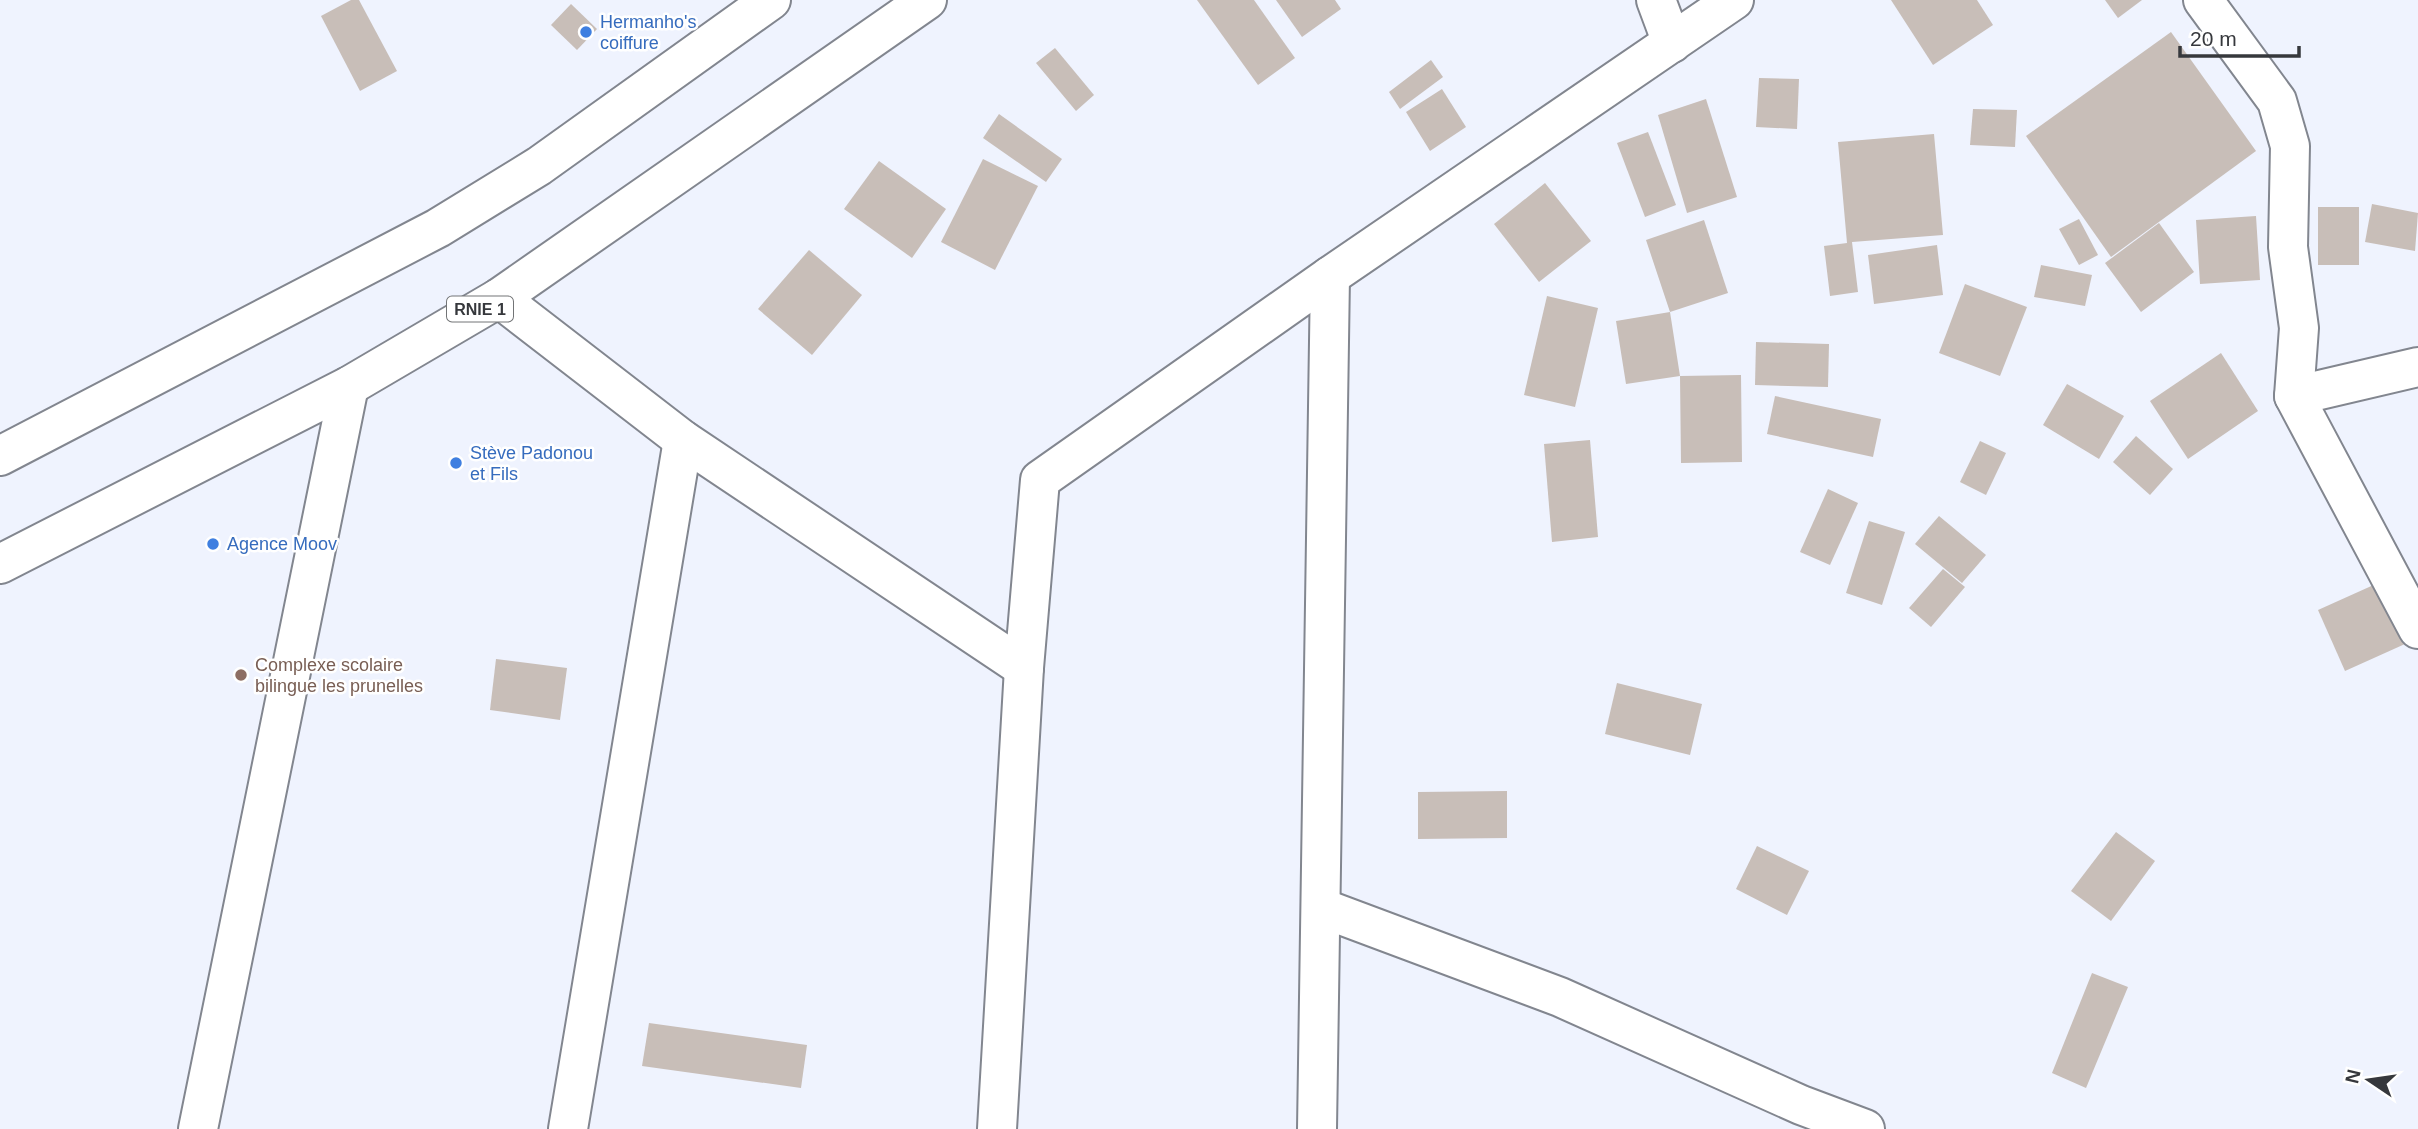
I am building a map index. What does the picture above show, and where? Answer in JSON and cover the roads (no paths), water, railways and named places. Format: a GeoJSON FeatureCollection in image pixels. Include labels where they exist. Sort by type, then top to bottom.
{"type":"FeatureCollection","features":[{"type":"Feature","properties":{"kind":"main road"},"geometry":{"type":"LineString","coordinates":[[0,456],[438,228],[538,166],[771,0]]}},
{"type":"Feature","properties":{"kind":"main road","name":"RNIE 1"},"geometry":{"type":"LineString","coordinates":[[0,564],[349,386],[499,298],[927,0]]}},
{"type":"Feature","properties":{"kind":"main road"},"geometry":{"type":"LineString","coordinates":[[1657,0],[1672,43]]}},
{"type":"Feature","properties":{"kind":"main road"},"geometry":{"type":"LineString","coordinates":[[997,1129],[1024,668],[1041,480],[1330,276],[1734,0]]}},
{"type":"Feature","properties":{"kind":"main road"},"geometry":{"type":"LineString","coordinates":[[2203,0],[2277,102],[2290,146],[2288,247],[2299,328],[2294,396],[2418,629]]}},
{"type":"Feature","properties":{"kind":"main road"},"geometry":{"type":"LineString","coordinates":[[1317,1129],[1330,276]]}},
{"type":"Feature","properties":{"kind":"main road"},"geometry":{"type":"LineString","coordinates":[[499,298],[683,440],[1024,668]]}},
{"type":"Feature","properties":{"kind":"main road"},"geometry":{"type":"LineString","coordinates":[[2294,396],[2418,368]]}},
{"type":"Feature","properties":{"kind":"main road"},"geometry":{"type":"LineString","coordinates":[[198,1129],[349,386]]}},
{"type":"Feature","properties":{"kind":"main road"},"geometry":{"type":"LineString","coordinates":[[568,1129],[683,440]]}},
{"type":"Feature","properties":{"kind":"main road"},"geometry":{"type":"LineString","coordinates":[[1322,908],[1560,997],[1801,1105],[1865,1129]]}},
{"type":"Feature","properties":{"kind":"place","name":"Hermanho's coiffure"},"geometry":{"type":"Point","coordinates":[586,32]}},
{"type":"Feature","properties":{"kind":"place","name":"Stève Padonou et Fils"},"geometry":{"type":"Point","coordinates":[456,463]}},
{"type":"Feature","properties":{"kind":"place","name":"Agence Moov"},"geometry":{"type":"Point","coordinates":[213,544]}},
{"type":"Feature","properties":{"kind":"place","name":"Complexe scolaire bilingue les prunelles"},"geometry":{"type":"Point","coordinates":[241,675]}}]}
